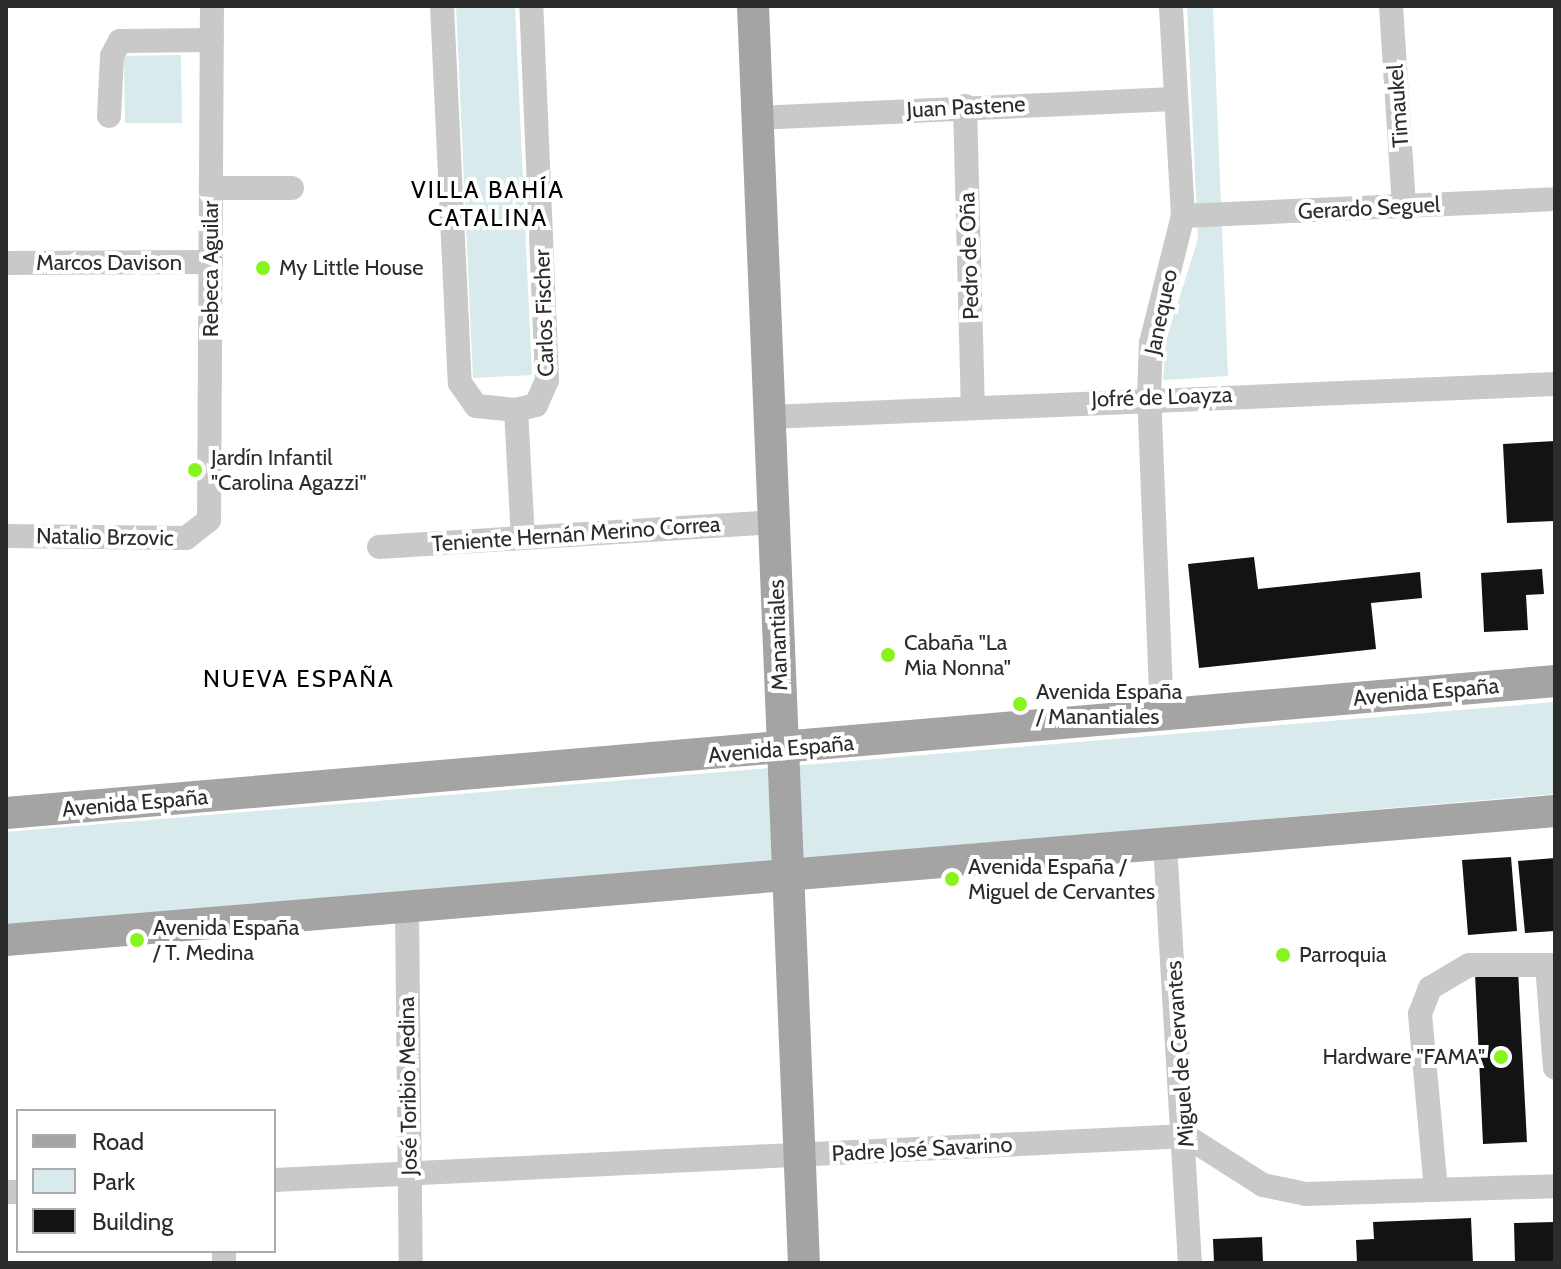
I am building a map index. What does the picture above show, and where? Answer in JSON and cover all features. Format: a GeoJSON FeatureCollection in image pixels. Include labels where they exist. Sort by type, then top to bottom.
{"type":"FeatureCollection","features":[{"type":"Feature","properties":{"kind":"main road","name":"Manantiales"},"geometry":{"type":"LineString","coordinates":[[753,6],[804,1263]]}},
{"type":"Feature","properties":{"kind":"main road","name":"Avenida España"},"geometry":{"type":"LineString","coordinates":[[6,813],[783,750],[1555,681]]}},
{"type":"Feature","properties":{"kind":"main road"},"geometry":{"type":"LineString","coordinates":[[6,940],[407,910],[1555,811]]}},
{"type":"Feature","properties":{"kind":"street","name":"Rebeca Aguilar"},"geometry":{"type":"LineString","coordinates":[[203,531],[211,514],[212,6]]}},
{"type":"Feature","properties":{"kind":"street"},"geometry":{"type":"LineString","coordinates":[[442,6],[460,383],[476,406],[516,410],[523,538]]}},
{"type":"Feature","properties":{"kind":"street","name":"Carlos Fischer"},"geometry":{"type":"LineString","coordinates":[[516,410],[536,405],[547,380],[531,6]]}},
{"type":"Feature","properties":{"kind":"street","name":"Janequeo"},"geometry":{"type":"LineString","coordinates":[[1162,716],[1149,397],[1151,343],[1183,216],[1171,6]]}},
{"type":"Feature","properties":{"kind":"street","name":"Timaukel"},"geometry":{"type":"LineString","coordinates":[[1391,6],[1404,207]]}},
{"type":"Feature","properties":{"kind":"street"},"geometry":{"type":"LineString","coordinates":[[109,116],[112,56],[120,41],[212,40]]}},
{"type":"Feature","properties":{"kind":"street","name":"Juan Pastene"},"geometry":{"type":"LineString","coordinates":[[757,118],[965,106],[1174,99]]}},
{"type":"Feature","properties":{"kind":"street","name":"Pedro de Oña"},"geometry":{"type":"LineString","coordinates":[[965,106],[973,406]]}},
{"type":"Feature","properties":{"kind":"street"},"geometry":{"type":"LineString","coordinates":[[212,188],[292,188]]}},
{"type":"Feature","properties":{"kind":"street","name":"Gerardo Seguel"},"geometry":{"type":"LineString","coordinates":[[1183,216],[1555,199]]}},
{"type":"Feature","properties":{"kind":"street","name":"Marcos Davison"},"geometry":{"type":"LineString","coordinates":[[6,263],[211,262]]}},
{"type":"Feature","properties":{"kind":"street","name":"Jofré de Loayza"},"geometry":{"type":"LineString","coordinates":[[769,417],[1149,397],[1555,384]]}},
{"type":"Feature","properties":{"kind":"street","name":"Teniente Hernán Merino Correa"},"geometry":{"type":"LineString","coordinates":[[379,547],[774,522]]}},
{"type":"Feature","properties":{"kind":"street","name":"Natalio Brzovic"},"geometry":{"type":"LineString","coordinates":[[6,536],[186,538],[203,531]]}},
{"type":"Feature","properties":{"kind":"street","name":"Miguel de Cervantes"},"geometry":{"type":"LineString","coordinates":[[1165,844],[1186,1136],[1190,1263]]}},
{"type":"Feature","properties":{"kind":"street","name":"José Toribio Medina"},"geometry":{"type":"LineString","coordinates":[[407,910],[411,1263]]}},
{"type":"Feature","properties":{"kind":"street"},"geometry":{"type":"LineString","coordinates":[[1436,1190],[1420,1014],[1430,988],[1469,965],[1551,965],[1555,1068]]}},
{"type":"Feature","properties":{"kind":"street"},"geometry":{"type":"LineString","coordinates":[[1186,1136],[1263,1185],[1306,1194],[1555,1186]]}},
{"type":"Feature","properties":{"kind":"street","name":"Padre José Savarino"},"geometry":{"type":"LineString","coordinates":[[276,1180],[1186,1136]]}},
{"type":"Feature","properties":{"kind":"green space"},"geometry":{"type":"Polygon","coordinates":[[[456,6],[515,6],[532,375],[473,378],[456,6]]]}},
{"type":"Feature","properties":{"kind":"green space"},"geometry":{"type":"Polygon","coordinates":[[[1187,6],[1213,6],[1228,376],[1163,380],[1166,340],[1198,239],[1187,6]]]}},
{"type":"Feature","properties":{"kind":"green space"},"geometry":{"type":"Polygon","coordinates":[[[181,55],[182,123],[125,123],[124,56],[181,55]]]}},
{"type":"Feature","properties":{"kind":"green space"},"geometry":{"type":"Polygon","coordinates":[[[1555,702],[1555,794],[6,927],[6,832],[1555,702]]]}},
{"type":"Feature","properties":{"kind":"building"},"geometry":{"type":"Polygon","coordinates":[[[1555,441],[1555,521],[1507,523],[1503,444],[1555,441]]]}},
{"type":"Feature","properties":{"kind":"building"},"geometry":{"type":"Polygon","coordinates":[[[1254,557],[1258,589],[1420,572],[1422,598],[1371,603],[1376,649],[1199,668],[1188,564],[1254,557]]]}},
{"type":"Feature","properties":{"kind":"building"},"geometry":{"type":"Polygon","coordinates":[[[1542,569],[1544,594],[1526,595],[1528,630],[1484,632],[1481,573],[1542,569]]]}},
{"type":"Feature","properties":{"kind":"building"},"geometry":{"type":"Polygon","coordinates":[[[1511,857],[1517,931],[1468,935],[1462,860],[1511,857]]]}},
{"type":"Feature","properties":{"kind":"building"},"geometry":{"type":"Polygon","coordinates":[[[1555,858],[1555,931],[1525,933],[1518,861],[1555,858]]]}},
{"type":"Feature","properties":{"kind":"building","name":"Hardware \"FAMA\""},"geometry":{"type":"Polygon","coordinates":[[[1518,970],[1527,1142],[1483,1144],[1475,973],[1518,970]]]}},
{"type":"Feature","properties":{"kind":"building"},"geometry":{"type":"Polygon","coordinates":[[[1471,1218],[1473,1263],[1357,1263],[1356,1240],[1374,1239],[1373,1222],[1471,1218]]]}},
{"type":"Feature","properties":{"kind":"building"},"geometry":{"type":"Polygon","coordinates":[[[1555,1222],[1555,1263],[1515,1263],[1514,1223],[1555,1222]]]}},
{"type":"Feature","properties":{"kind":"building"},"geometry":{"type":"Polygon","coordinates":[[[1262,1237],[1263,1263],[1214,1263],[1213,1239],[1262,1237]]]}},
{"type":"Feature","properties":{"kind":"place","name":"My Little House"},"geometry":{"type":"Point","coordinates":[263,268]}},
{"type":"Feature","properties":{"kind":"place","name":"Jardín Infantil \"Carolina Agazzi\""},"geometry":{"type":"Point","coordinates":[195,470]}},
{"type":"Feature","properties":{"kind":"place","name":"Cabaña \"La Mia Nonna\""},"geometry":{"type":"Point","coordinates":[888,655]}},
{"type":"Feature","properties":{"kind":"place","name":"Avenida España / Manantiales"},"geometry":{"type":"Point","coordinates":[1020,704]}},
{"type":"Feature","properties":{"kind":"place","name":"Avenida España / Miguel de Cervantes"},"geometry":{"type":"Point","coordinates":[952,879]}},
{"type":"Feature","properties":{"kind":"place","name":"Avenida España / T. Medina"},"geometry":{"type":"Point","coordinates":[137,940]}},
{"type":"Feature","properties":{"kind":"place","name":"Parroquia"},"geometry":{"type":"Point","coordinates":[1283,955]}},
{"type":"Feature","properties":{"kind":"place","name":"Hardware \"FAMA\""},"geometry":{"type":"Point","coordinates":[1501,1057]}},
{"type":"Feature","properties":{"kind":"district","name":"VILLA BAHÍA CATALINA"},"geometry":{"type":"Point","coordinates":[488,204]}},
{"type":"Feature","properties":{"kind":"district","name":"NUEVA ESPAÑA"},"geometry":{"type":"Point","coordinates":[299,679]}}]}
